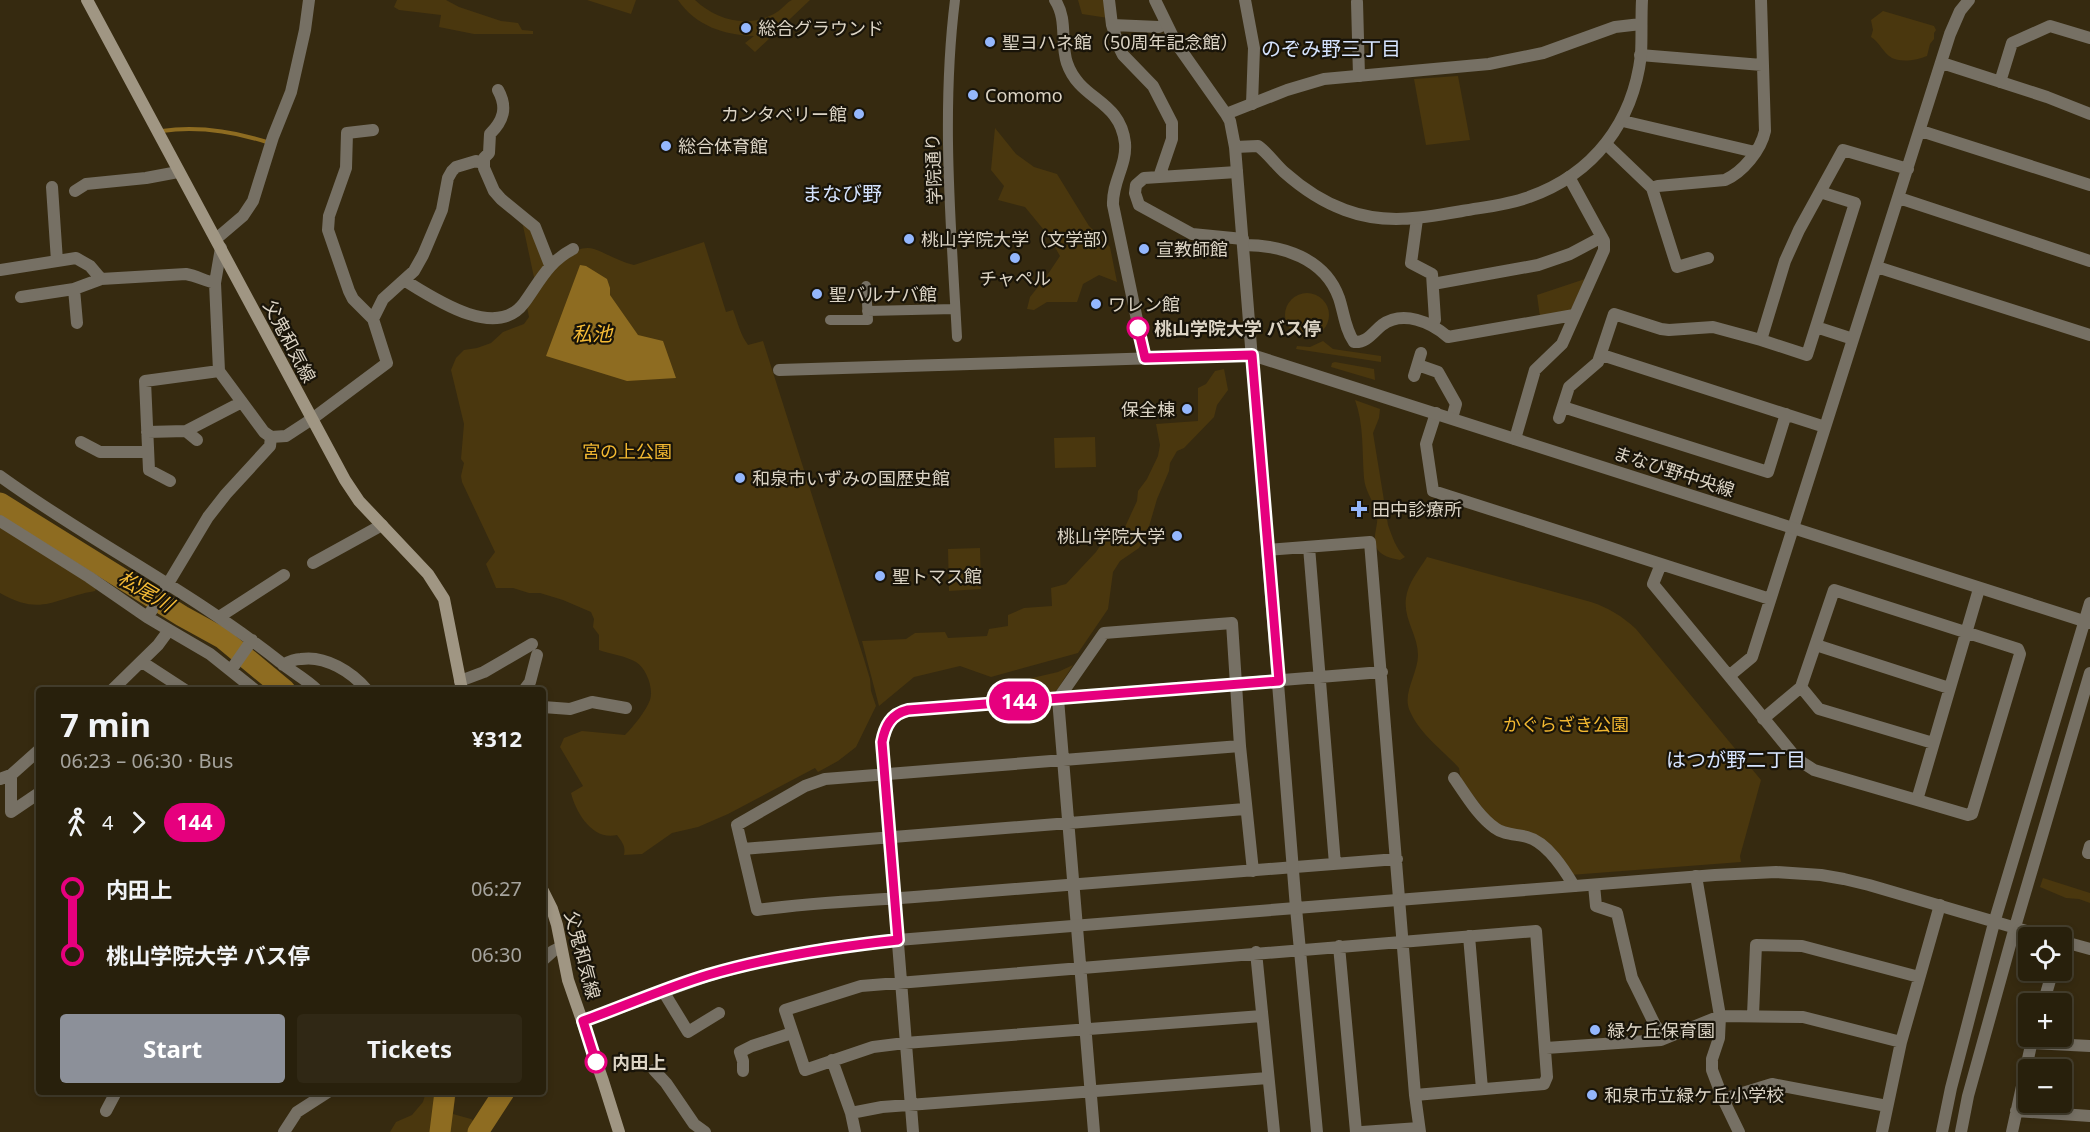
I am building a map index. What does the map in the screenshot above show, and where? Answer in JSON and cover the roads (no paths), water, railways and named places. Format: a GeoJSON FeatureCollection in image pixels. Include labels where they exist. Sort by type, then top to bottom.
{"type":"FeatureCollection","features":[{"type":"Feature","properties":{"kind":"main road","name":"父鬼和気線"},"geometry":{"type":"LineString","coordinates":[[87,0],[345,480],[359,501],[428,574],[444,599],[461,685]]}},
{"type":"Feature","properties":{"kind":"main road","name":"父鬼和気線"},"geometry":{"type":"LineString","coordinates":[[546,897],[552,909],[568,980],[619,1132]]}},
{"type":"Feature","properties":{"kind":"street","name":"学院通り"},"geometry":{"type":"LineString","coordinates":[[955,0],[948,128],[957,337]]}},
{"type":"Feature","properties":{"kind":"street"},"geometry":{"type":"LineString","coordinates":[[1055,0],[1064,22],[1065,56],[1072,74],[1087,92],[1113,113],[1121,125],[1125,142],[1125,158],[1113,189],[1113,205],[1145,358]]}},
{"type":"Feature","properties":{"kind":"street"},"geometry":{"type":"LineString","coordinates":[[1109,0],[1115,38],[1123,55],[1153,86],[1172,123],[1172,139],[1159,177]]}},
{"type":"Feature","properties":{"kind":"street"},"geometry":{"type":"LineString","coordinates":[[1155,0],[1176,43],[1230,121],[1235,147],[1299,949],[1317,1132]]}},
{"type":"Feature","properties":{"kind":"street"},"geometry":{"type":"LineString","coordinates":[[1245,0],[1254,48],[1252,104]]}},
{"type":"Feature","properties":{"kind":"street"},"geometry":{"type":"LineString","coordinates":[[1235,147],[1258,146],[1284,172],[1309,192],[1346,211],[1376,218],[1417,219],[1528,198],[1561,183],[1584,166],[1606,144],[1623,120],[1636,80],[1640,55],[1642,0]]}},
{"type":"Feature","properties":{"kind":"street"},"geometry":{"type":"LineString","coordinates":[[1652,188],[1725,180],[1741,170],[1755,152],[1765,131],[1761,0]]}},
{"type":"Feature","properties":{"kind":"street"},"geometry":{"type":"LineString","coordinates":[[1729,676],[1752,657],[1954,24],[1960,11],[1969,0]]}},
{"type":"Feature","properties":{"kind":"street"},"geometry":{"type":"LineString","coordinates":[[308,1],[305,30],[291,92],[273,136],[254,201],[218,244],[215,283],[219,372],[264,432],[271,437],[286,436],[387,363],[373,319],[358,305],[349,291],[331,242],[327,223],[346,168],[347,133],[373,130]]}},
{"type":"Feature","properties":{"kind":"street"},"geometry":{"type":"LineString","coordinates":[[1358,2],[1364,26],[1359,76]]}},
{"type":"Feature","properties":{"kind":"street"},"geometry":{"type":"LineString","coordinates":[[1112,25],[1159,27],[1165,24]]}},
{"type":"Feature","properties":{"kind":"street"},"geometry":{"type":"LineString","coordinates":[[1226,114],[1309,83],[1498,63],[1543,53],[1616,27],[1641,24]]}},
{"type":"Feature","properties":{"kind":"street"},"geometry":{"type":"LineString","coordinates":[[2000,82],[2012,44],[2050,26],[2090,38]]}},
{"type":"Feature","properties":{"kind":"street"},"geometry":{"type":"LineString","coordinates":[[1640,55],[1762,65]]}},
{"type":"Feature","properties":{"kind":"street"},"geometry":{"type":"LineString","coordinates":[[1942,63],[2047,97],[2090,114]]}},
{"type":"Feature","properties":{"kind":"street"},"geometry":{"type":"LineString","coordinates":[[482,163],[489,153],[490,134],[504,115],[503,101],[498,90]]}},
{"type":"Feature","properties":{"kind":"street"},"geometry":{"type":"LineString","coordinates":[[1623,120],[1755,152]]}},
{"type":"Feature","properties":{"kind":"street"},"geometry":{"type":"LineString","coordinates":[[1921,131],[2090,185]]}},
{"type":"Feature","properties":{"kind":"street"},"geometry":{"type":"LineString","coordinates":[[1606,144],[1652,188],[1677,267],[1708,258]]}},
{"type":"Feature","properties":{"kind":"street"},"geometry":{"type":"LineString","coordinates":[[1761,340],[1785,261],[1799,230],[1843,150],[1908,169]]}},
{"type":"Feature","properties":{"kind":"street"},"geometry":{"type":"LineString","coordinates":[[373,319],[382,298],[414,271],[423,255],[442,210],[448,178],[452,171],[456,167],[476,160],[482,163],[494,191],[501,199],[535,227],[550,265]]}},
{"type":"Feature","properties":{"kind":"street"},"geometry":{"type":"LineString","coordinates":[[75,190],[86,184],[146,178],[178,172]]}},
{"type":"Feature","properties":{"kind":"street"},"geometry":{"type":"LineString","coordinates":[[1237,172],[1144,178],[1136,185],[1135,193],[1139,205],[1192,234],[1278,248],[1304,258],[1320,270],[1339,297],[1347,329],[1354,342],[1369,338],[1384,323],[1392,321],[1411,319],[1432,324],[1448,337],[1574,315]]}},
{"type":"Feature","properties":{"kind":"street"},"geometry":{"type":"LineString","coordinates":[[1515,439],[1535,370],[1559,349],[1603,255],[1602,237],[1569,177]]}},
{"type":"Feature","properties":{"kind":"street"},"geometry":{"type":"LineString","coordinates":[[52,187],[57,261]]}},
{"type":"Feature","properties":{"kind":"street"},"geometry":{"type":"LineString","coordinates":[[1786,414],[1768,472],[1561,413],[1569,387],[1598,362],[1602,355],[1614,314],[1660,329],[1713,327],[1808,356],[1855,203],[1820,192]]}},
{"type":"Feature","properties":{"kind":"street"},"geometry":{"type":"LineString","coordinates":[[1899,198],[2090,261]]}},
{"type":"Feature","properties":{"kind":"street"},"geometry":{"type":"LineString","coordinates":[[1417,219],[1411,263],[1432,274],[1435,321],[1432,324]]}},
{"type":"Feature","properties":{"kind":"street"},"geometry":{"type":"LineString","coordinates":[[1433,284],[1538,264],[1570,254],[1602,237]]}},
{"type":"Feature","properties":{"kind":"street"},"geometry":{"type":"LineString","coordinates":[[404,280],[459,310],[481,317],[501,319],[520,309],[550,265],[573,249]]}},
{"type":"Feature","properties":{"kind":"street"},"geometry":{"type":"LineString","coordinates":[[0,270],[76,258],[83,260],[101,279]]}},
{"type":"Feature","properties":{"kind":"street"},"geometry":{"type":"LineString","coordinates":[[1877,267],[2090,335]]}},
{"type":"Feature","properties":{"kind":"street"},"geometry":{"type":"LineString","coordinates":[[21,297],[74,289],[101,279],[186,274],[215,283]]}},
{"type":"Feature","properties":{"kind":"street"},"geometry":{"type":"LineString","coordinates":[[830,320],[868,320],[866,286]]}},
{"type":"Feature","properties":{"kind":"street"},"geometry":{"type":"LineString","coordinates":[[74,289],[77,323]]}},
{"type":"Feature","properties":{"kind":"street"},"geometry":{"type":"LineString","coordinates":[[867,311],[956,309]]}},
{"type":"Feature","properties":{"kind":"street"},"geometry":{"type":"LineString","coordinates":[[1816,327],[1853,339]]}},
{"type":"Feature","properties":{"kind":"street","name":"まなび野中央線"},"geometry":{"type":"LineString","coordinates":[[779,370],[1252,355],[2087,622]]}},
{"type":"Feature","properties":{"kind":"street"},"geometry":{"type":"LineString","coordinates":[[1602,355],[1825,427]]}},
{"type":"Feature","properties":{"kind":"street"},"geometry":{"type":"LineString","coordinates":[[1418,365],[1438,372],[1456,404],[1452,418]]}},
{"type":"Feature","properties":{"kind":"street"},"geometry":{"type":"LineString","coordinates":[[170,481],[149,470],[146,381],[219,372]]}},
{"type":"Feature","properties":{"kind":"street"},"geometry":{"type":"LineString","coordinates":[[147,432],[186,430],[242,402]]}},
{"type":"Feature","properties":{"kind":"street"},"geometry":{"type":"LineString","coordinates":[[1436,413],[1426,444],[1433,491],[1770,599]]}},
{"type":"Feature","properties":{"kind":"street"},"geometry":{"type":"LineString","coordinates":[[186,430],[197,440]]}},
{"type":"Feature","properties":{"kind":"street"},"geometry":{"type":"LineString","coordinates":[[167,585],[208,518],[226,494],[270,446],[271,437]]}},
{"type":"Feature","properties":{"kind":"street"},"geometry":{"type":"LineString","coordinates":[[81,442],[100,452],[148,452]]}},
{"type":"Feature","properties":{"kind":"street"},"geometry":{"type":"LineString","coordinates":[[0,476],[106,547],[219,617],[313,687]]}},
{"type":"Feature","properties":{"kind":"street"},"geometry":{"type":"LineString","coordinates":[[0,521],[150,613],[169,630],[232,668],[252,687]]}},
{"type":"Feature","properties":{"kind":"street"},"geometry":{"type":"LineString","coordinates":[[313,563],[382,525]]}},
{"type":"Feature","properties":{"kind":"street"},"geometry":{"type":"LineString","coordinates":[[1268,550],[1370,542],[1419,1130],[1362,1132]]}},
{"type":"Feature","properties":{"kind":"street"},"geometry":{"type":"LineString","coordinates":[[1309,547],[1335,864]]}},
{"type":"Feature","properties":{"kind":"street"},"geometry":{"type":"LineString","coordinates":[[1660,564],[1653,584],[1763,719],[1797,759],[1806,766],[1823,773],[1968,815],[1972,814],[2016,665],[2018,650],[1834,590],[1801,687],[1763,719]]}},
{"type":"Feature","properties":{"kind":"street"},"geometry":{"type":"LineString","coordinates":[[219,617],[284,574]]}},
{"type":"Feature","properties":{"kind":"street"},"geometry":{"type":"LineString","coordinates":[[1917,800],[1979,588]]}},
{"type":"Feature","properties":{"kind":"street"},"geometry":{"type":"LineString","coordinates":[[1942,1132],[1950,1088],[1995,923],[2087,622],[2090,603]]}},
{"type":"Feature","properties":{"kind":"street"},"geometry":{"type":"LineString","coordinates":[[1094,1132],[1058,699],[1104,633],[1232,623],[1245,809],[1252,871]]}},
{"type":"Feature","properties":{"kind":"street"},"geometry":{"type":"LineString","coordinates":[[115,687],[142,662],[169,630]]}},
{"type":"Feature","properties":{"kind":"street"},"geometry":{"type":"LineString","coordinates":[[232,668],[252,641]]}},
{"type":"Feature","properties":{"kind":"street"},"geometry":{"type":"LineString","coordinates":[[1816,645],[1949,688]]}},
{"type":"Feature","properties":{"kind":"street"},"geometry":{"type":"LineString","coordinates":[[461,685],[484,672],[535,650],[530,682],[526,687]]}},
{"type":"Feature","properties":{"kind":"street"},"geometry":{"type":"LineString","coordinates":[[283,664],[310,658],[347,671],[365,687]]}},
{"type":"Feature","properties":{"kind":"street"},"geometry":{"type":"LineString","coordinates":[[142,662],[180,687]]}},
{"type":"Feature","properties":{"kind":"street"},"geometry":{"type":"LineString","coordinates":[[913,1132],[883,774],[882,742],[884,732],[892,718],[899,712],[908,710],[1382,672]]}},
{"type":"Feature","properties":{"kind":"street"},"geometry":{"type":"LineString","coordinates":[[1961,1132],[1968,1096],[2015,927],[2090,673]]}},
{"type":"Feature","properties":{"kind":"street"},"geometry":{"type":"LineString","coordinates":[[1801,687],[1819,709],[1933,743]]}},
{"type":"Feature","properties":{"kind":"street"},"geometry":{"type":"LineString","coordinates":[[546,707],[570,709],[592,702],[626,708]]}},
{"type":"Feature","properties":{"kind":"street"},"geometry":{"type":"LineString","coordinates":[[1240,746],[825,779],[806,786],[737,825],[757,910],[1397,859]]}},
{"type":"Feature","properties":{"kind":"street"},"geometry":{"type":"LineString","coordinates":[[36,752],[6,777],[11,812],[36,795]]}},
{"type":"Feature","properties":{"kind":"street"},"geometry":{"type":"LineString","coordinates":[[1454,778],[1489,823],[1502,832],[1528,837],[1543,846],[1569,876],[1574,886]]}},
{"type":"Feature","properties":{"kind":"street"},"geometry":{"type":"LineString","coordinates":[[743,849],[1245,809]]}},
{"type":"Feature","properties":{"kind":"street"},"geometry":{"type":"LineString","coordinates":[[2090,846],[2088,853],[2090,853]]}},
{"type":"Feature","properties":{"kind":"street"},"geometry":{"type":"LineString","coordinates":[[583,1021],[707,976],[762,961],[829,948],[898,940],[1755,872],[1821,875],[1869,885],[2018,928]]}},
{"type":"Feature","properties":{"kind":"street"},"geometry":{"type":"LineString","coordinates":[[1696,876],[1720,1016],[1719,1038],[1712,1059],[1712,1070],[1739,1132]]}},
{"type":"Feature","properties":{"kind":"street"},"geometry":{"type":"LineString","coordinates":[[1594,885],[1596,906],[1617,913],[1632,978],[1665,1038]]}},
{"type":"Feature","properties":{"kind":"street"},"geometry":{"type":"LineString","coordinates":[[1882,1132],[1901,1042],[1940,905]]}},
{"type":"Feature","properties":{"kind":"street"},"geometry":{"type":"LineString","coordinates":[[1262,1016],[906,1043],[873,1047],[804,1070],[785,1010],[861,986],[901,981],[1536,931],[1547,1077],[1544,1084],[1415,1095]]}},
{"type":"Feature","properties":{"kind":"street"},"geometry":{"type":"LineString","coordinates":[[1469,936],[1482,1089]]}},
{"type":"Feature","properties":{"kind":"street"},"geometry":{"type":"LineString","coordinates":[[1753,1015],[1756,945],[1802,946],[1919,976]]}},
{"type":"Feature","properties":{"kind":"street"},"geometry":{"type":"LineString","coordinates":[[2072,945],[2090,950]]}},
{"type":"Feature","properties":{"kind":"street"},"geometry":{"type":"LineString","coordinates":[[1339,946],[1356,1132]]}},
{"type":"Feature","properties":{"kind":"street"},"geometry":{"type":"LineString","coordinates":[[546,957],[561,947]]}},
{"type":"Feature","properties":{"kind":"street"},"geometry":{"type":"LineString","coordinates":[[1256,952],[1274,1132]]}},
{"type":"Feature","properties":{"kind":"street"},"geometry":{"type":"LineString","coordinates":[[663,991],[683,1035],[719,1013]]}},
{"type":"Feature","properties":{"kind":"street"},"geometry":{"type":"LineString","coordinates":[[1545,1048],[1661,1040],[1720,1016],[1753,1015],[1803,1017],[1901,1042]]}},
{"type":"Feature","properties":{"kind":"street"},"geometry":{"type":"LineString","coordinates":[[743,1071],[740,1052],[792,1034]]}},
{"type":"Feature","properties":{"kind":"street"},"geometry":{"type":"LineString","coordinates":[[2072,1044],[2090,1046]]}},
{"type":"Feature","properties":{"kind":"street"},"geometry":{"type":"LineString","coordinates":[[2012,1132],[2030,1047]]}},
{"type":"Feature","properties":{"kind":"street"},"geometry":{"type":"LineString","coordinates":[[832,1060],[851,1113],[855,1132]]}},
{"type":"Feature","properties":{"kind":"street"},"geometry":{"type":"LineString","coordinates":[[654,1070],[666,1083],[694,1124],[705,1132]]}},
{"type":"Feature","properties":{"kind":"street"},"geometry":{"type":"LineString","coordinates":[[851,1113],[882,1107],[1268,1078]]}},
{"type":"Feature","properties":{"kind":"street"},"geometry":{"type":"LineString","coordinates":[[1723,1099],[1772,1084],[1887,1106]]}},
{"type":"Feature","properties":{"kind":"street"},"geometry":{"type":"LineString","coordinates":[[106,1111],[114,1095]]}},
{"type":"Feature","properties":{"kind":"street"},"geometry":{"type":"LineString","coordinates":[[284,1132],[297,1112],[311,1097]]}},
{"type":"Feature","properties":{"kind":"street"},"geometry":{"type":"LineString","coordinates":[[2016,1111],[2090,1116]]}},
{"type":"Feature","properties":{"kind":"water","name":"私池"},"geometry":{"type":"Polygon","coordinates":[[[580,265],[586,266],[607,279],[610,295],[638,335],[663,341],[676,378],[627,381],[546,356],[580,265]]]}},
{"type":"Feature","properties":{"kind":"waterway"},"geometry":{"type":"LineString","coordinates":[[162,131],[189,129],[216,131],[270,143]]}},
{"type":"Feature","properties":{"kind":"waterway","name":"松尾川"},"geometry":{"type":"LineString","coordinates":[[0,503],[182,616],[222,638],[281,687]]}},
{"type":"Feature","properties":{"kind":"waterway","name":"松尾川"},"geometry":{"type":"LineString","coordinates":[[440,1132],[445,1095]]}},
{"type":"Feature","properties":{"kind":"waterway","name":"松尾川"},"geometry":{"type":"LineString","coordinates":[[478,1132],[502,1095]]}},
{"type":"Feature","properties":{"kind":"place","name":"総合グラウンド"},"geometry":{"type":"Point","coordinates":[746,28]}},
{"type":"Feature","properties":{"kind":"place","name":"聖ヨハネ館（50周年記念館）"},"geometry":{"type":"Point","coordinates":[990,42]}},
{"type":"Feature","properties":{"kind":"place","name":"Comomo"},"geometry":{"type":"Point","coordinates":[973,95]}},
{"type":"Feature","properties":{"kind":"place","name":"カンタベリー館"},"geometry":{"type":"Point","coordinates":[859,114]}},
{"type":"Feature","properties":{"kind":"place","name":"総合体育館"},"geometry":{"type":"Point","coordinates":[666,146]}},
{"type":"Feature","properties":{"kind":"place","name":"桃山学院大学（文学部）"},"geometry":{"type":"Point","coordinates":[909,239]}},
{"type":"Feature","properties":{"kind":"place","name":"宣教師館"},"geometry":{"type":"Point","coordinates":[1144,249]}},
{"type":"Feature","properties":{"kind":"place","name":"チャペル"},"geometry":{"type":"Point","coordinates":[1015,258]}},
{"type":"Feature","properties":{"kind":"place","name":"聖バルナバ館"},"geometry":{"type":"Point","coordinates":[817,294]}},
{"type":"Feature","properties":{"kind":"place","name":"ワレン館"},"geometry":{"type":"Point","coordinates":[1096,304]}},
{"type":"Feature","properties":{"kind":"place","name":"桃山学院大学 バス停"},"geometry":{"type":"Point","coordinates":[1138,328]}},
{"type":"Feature","properties":{"kind":"place","name":"保全棟"},"geometry":{"type":"Point","coordinates":[1187,409]}},
{"type":"Feature","properties":{"kind":"place","name":"和泉市いずみの国歴史館"},"geometry":{"type":"Point","coordinates":[740,478]}},
{"type":"Feature","properties":{"kind":"place","name":"田中診療所"},"geometry":{"type":"Point","coordinates":[1359,509]}},
{"type":"Feature","properties":{"kind":"place","name":"桃山学院大学"},"geometry":{"type":"Point","coordinates":[1177,536]}},
{"type":"Feature","properties":{"kind":"place","name":"聖トマス館"},"geometry":{"type":"Point","coordinates":[880,576]}},
{"type":"Feature","properties":{"kind":"place","name":"緑ケ丘保育園"},"geometry":{"type":"Point","coordinates":[1595,1030]}},
{"type":"Feature","properties":{"kind":"place","name":"内田上"},"geometry":{"type":"Point","coordinates":[596,1062]}},
{"type":"Feature","properties":{"kind":"place","name":"和泉市立緑ケ丘小学校"},"geometry":{"type":"Point","coordinates":[1592,1095]}},
{"type":"Feature","properties":{"kind":"district","name":"のぞみ野三丁目"},"geometry":{"type":"Point","coordinates":[1331,48]}},
{"type":"Feature","properties":{"kind":"district","name":"まなび野"},"geometry":{"type":"Point","coordinates":[842,193]}},
{"type":"Feature","properties":{"kind":"district","name":"はつが野二丁目"},"geometry":{"type":"Point","coordinates":[1736,759]}},
{"type":"Feature","properties":{"kind":"park label","name":"宮の上公園"},"geometry":{"type":"Point","coordinates":[627,451]}},
{"type":"Feature","properties":{"kind":"park label","name":"かぐらざき公園"},"geometry":{"type":"Point","coordinates":[1566,724]}}]}
